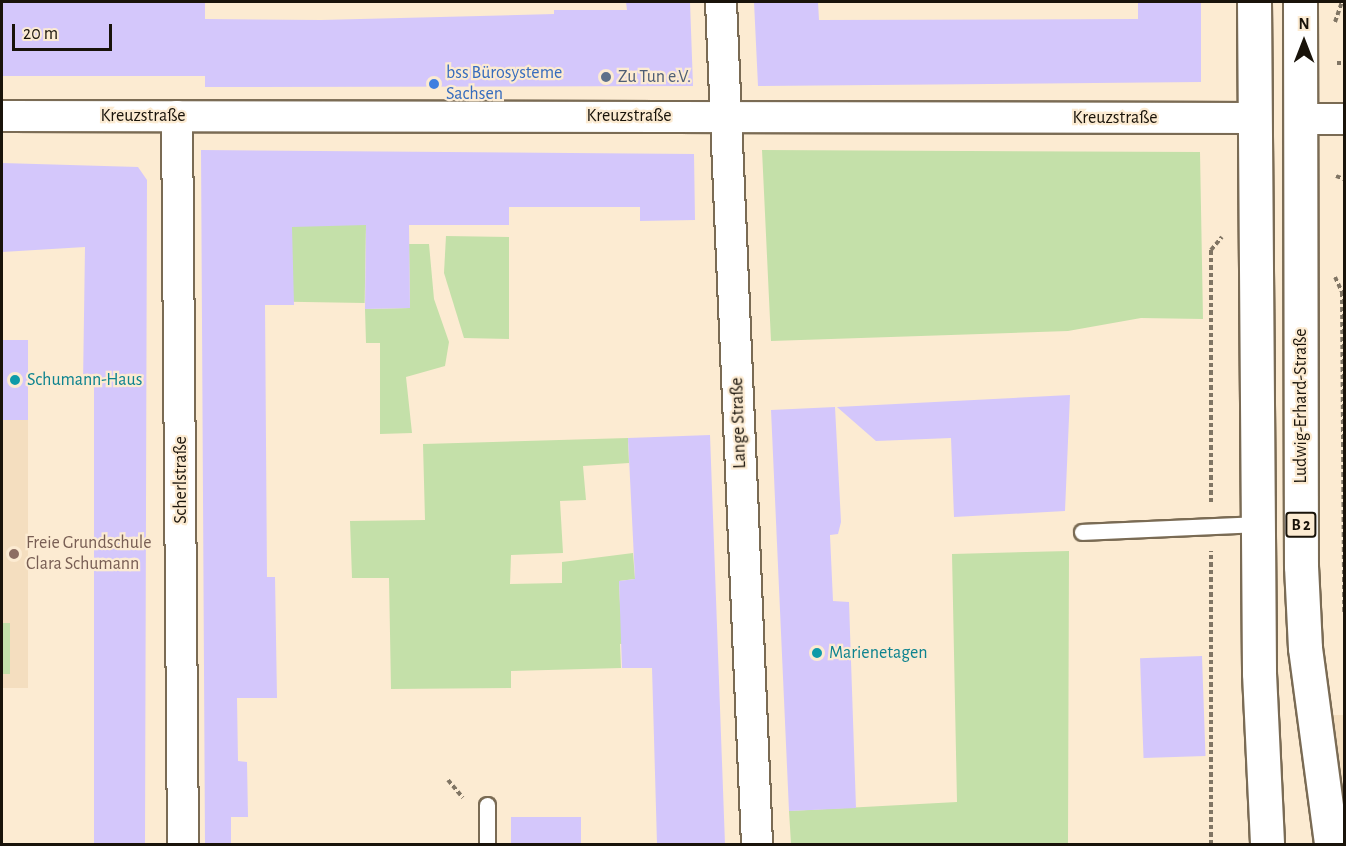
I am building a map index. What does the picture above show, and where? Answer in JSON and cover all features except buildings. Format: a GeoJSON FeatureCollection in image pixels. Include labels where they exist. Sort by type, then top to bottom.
{"type":"FeatureCollection","features":[{"type":"Feature","properties":{"kind":"main road","name":"B 2"},"geometry":{"type":"LineString","coordinates":[[1254,2],[1258,525],[1267,844]]}},
{"type":"Feature","properties":{"kind":"main road","name":"Ludwig-Erhard-Straße"},"geometry":{"type":"LineString","coordinates":[[1300,2],[1301,566],[1305,648],[1331,844]]}},
{"type":"Feature","properties":{"kind":"street","name":"Lange Straße"},"geometry":{"type":"LineString","coordinates":[[721,2],[728,115],[757,844]]}},
{"type":"Feature","properties":{"kind":"street","name":"Kreuzstraße"},"geometry":{"type":"LineString","coordinates":[[2,116],[728,115],[1256,118]]}},
{"type":"Feature","properties":{"kind":"street","name":"Scherlstraße"},"geometry":{"type":"LineString","coordinates":[[177,116],[183,844]]}},
{"type":"Feature","properties":{"kind":"street"},"geometry":{"type":"LineString","coordinates":[[1301,119],[1344,119]]}},
{"type":"Feature","properties":{"kind":"lane"},"geometry":{"type":"LineString","coordinates":[[1082,532],[1258,525]]}},
{"type":"Feature","properties":{"kind":"lane"},"geometry":{"type":"LineString","coordinates":[[488,805],[488,844]]}},
{"type":"Feature","properties":{"kind":"path"},"geometry":{"type":"LineString","coordinates":[[1341,15],[1342,2]]}},
{"type":"Feature","properties":{"kind":"path"},"geometry":{"type":"LineString","coordinates":[[1337,63],[1344,63]]}},
{"type":"Feature","properties":{"kind":"path"},"geometry":{"type":"LineString","coordinates":[[1336,176],[1344,179]]}},
{"type":"Feature","properties":{"kind":"path"},"geometry":{"type":"LineString","coordinates":[[1342,292],[1344,614]]}},
{"type":"Feature","properties":{"kind":"shaded area","name":"Freie Grundschule Clara Schumann"},"geometry":{"type":"Polygon","coordinates":[[[2,340],[28,340],[28,688],[2,688],[2,340]]]}},
{"type":"Feature","properties":{"kind":"shaded area"},"geometry":{"type":"Polygon","coordinates":[[[1333,715],[1344,715],[1344,789],[1333,715]]]}},
{"type":"Feature","properties":{"kind":"green space"},"geometry":{"type":"Polygon","coordinates":[[[762,150],[1200,152],[1203,319],[1141,318],[1068,331],[771,341],[762,150]]]}},
{"type":"Feature","properties":{"kind":"green space"},"geometry":{"type":"Polygon","coordinates":[[[291,224],[366,225],[365,303],[290,302],[291,224]]]}},
{"type":"Feature","properties":{"kind":"green space"},"geometry":{"type":"Polygon","coordinates":[[[446,236],[509,237],[509,339],[464,338],[444,273],[446,236]]]}},
{"type":"Feature","properties":{"kind":"green space"},"geometry":{"type":"Polygon","coordinates":[[[409,244],[429,244],[434,299],[449,342],[445,366],[406,377],[412,433],[380,434],[380,343],[366,343],[365,309],[410,308],[409,244]]]}},
{"type":"Feature","properties":{"kind":"green space"},"geometry":{"type":"Polygon","coordinates":[[[628,438],[629,463],[583,466],[586,500],[560,501],[563,553],[511,555],[510,584],[562,583],[562,562],[633,553],[635,579],[619,581],[620,604],[649,642],[620,644],[621,668],[511,671],[511,688],[391,689],[389,578],[352,578],[350,521],[425,520],[423,444],[628,438]]]}},
{"type":"Feature","properties":{"kind":"green space"},"geometry":{"type":"Polygon","coordinates":[[[1069,551],[1068,844],[791,844],[789,811],[957,802],[952,554],[1069,551]]]}},
{"type":"Feature","properties":{"kind":"green space"},"geometry":{"type":"Polygon","coordinates":[[[2,623],[10,623],[10,674],[2,674],[2,623]]]}},
{"type":"Feature","properties":{"kind":"place","name":"Zu Tun e.V."},"geometry":{"type":"Point","coordinates":[606,77]}},
{"type":"Feature","properties":{"kind":"place","name":"bss Bürosysteme Sachsen"},"geometry":{"type":"Point","coordinates":[434,84]}},
{"type":"Feature","properties":{"kind":"place","name":"Schumann-Haus"},"geometry":{"type":"Point","coordinates":[15,380]}},
{"type":"Feature","properties":{"kind":"place","name":"Freie Grundschule Clara Schumann"},"geometry":{"type":"Point","coordinates":[14,554]}},
{"type":"Feature","properties":{"kind":"place","name":"Marienetagen"},"geometry":{"type":"Point","coordinates":[817,653]}}]}
